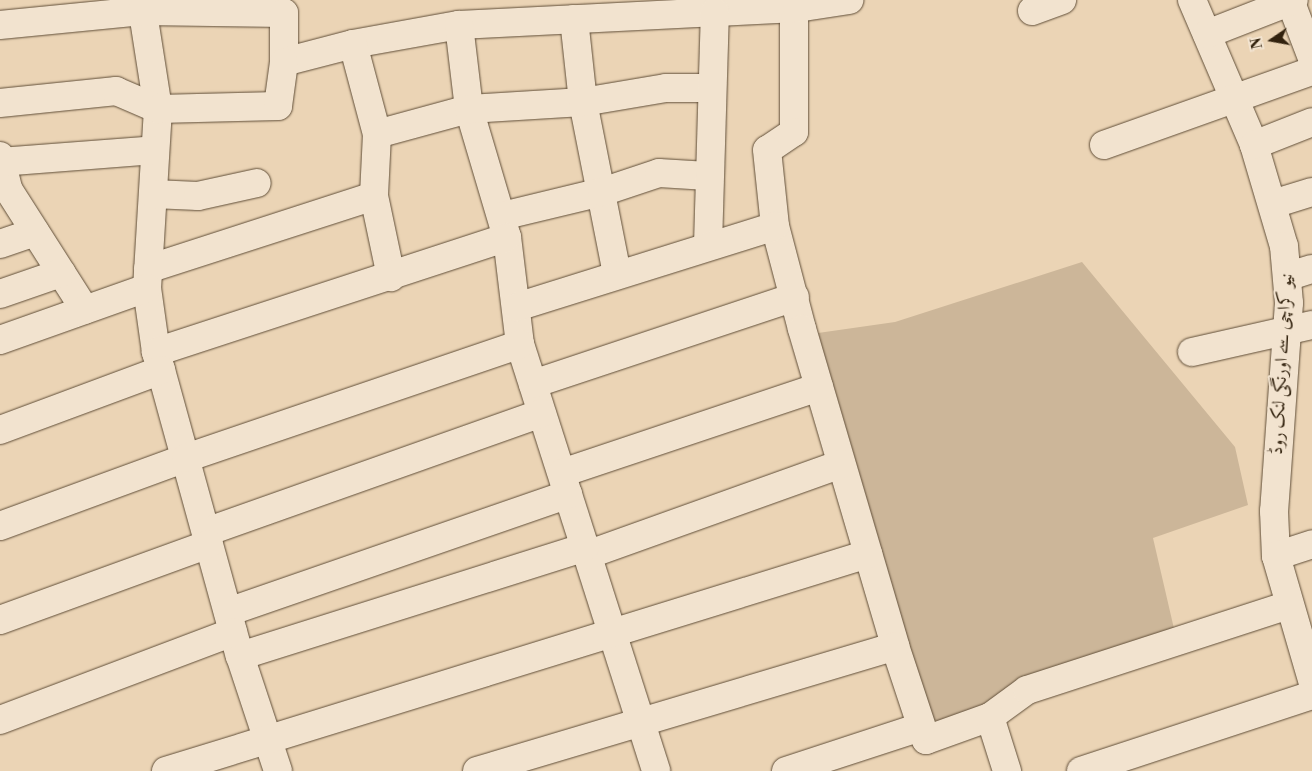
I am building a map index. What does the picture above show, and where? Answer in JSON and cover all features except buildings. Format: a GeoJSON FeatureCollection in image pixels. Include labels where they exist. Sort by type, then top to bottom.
{"type":"FeatureCollection","features":[{"type":"Feature","properties":{"kind":"street"},"geometry":{"type":"LineString","coordinates":[[284,62],[353,44],[545,10],[574,19],[608,9],[663,8],[715,12],[849,0]]}},
{"type":"Feature","properties":{"kind":"street"},"geometry":{"type":"LineString","coordinates":[[1032,11],[1062,0]]}},
{"type":"Feature","properties":{"kind":"street","name":"نیو کراچی سے اورنگی لنک روڈ"},"geometry":{"type":"LineString","coordinates":[[1192,0],[1254,144],[1273,204],[1300,272],[1300,328],[1274,511],[1276,556],[1289,604],[1305,637],[1312,680]]}},
{"type":"Feature","properties":{"kind":"street"},"geometry":{"type":"LineString","coordinates":[[1207,34],[1292,0],[1312,58]]}},
{"type":"Feature","properties":{"kind":"street"},"geometry":{"type":"LineString","coordinates":[[796,4],[794,132],[767,150],[775,226],[841,464],[895,646],[926,740],[990,717],[1028,690],[1289,604]]}},
{"type":"Feature","properties":{"kind":"street"},"geometry":{"type":"LineString","coordinates":[[0,25],[141,5],[284,13],[284,62],[278,106],[158,109],[116,91],[0,103]]}},
{"type":"Feature","properties":{"kind":"street"},"geometry":{"type":"LineString","coordinates":[[141,5],[158,109],[147,279],[158,361],[234,634],[278,771]]}},
{"type":"Feature","properties":{"kind":"street"},"geometry":{"type":"LineString","coordinates":[[708,245],[708,176],[715,12]]}},
{"type":"Feature","properties":{"kind":"street"},"geometry":{"type":"LineString","coordinates":[[574,19],[583,102],[617,273]]}},
{"type":"Feature","properties":{"kind":"street"},"geometry":{"type":"LineString","coordinates":[[459,25],[469,109],[504,226],[517,307],[520,344],[656,771]]}},
{"type":"Feature","properties":{"kind":"street"},"geometry":{"type":"LineString","coordinates":[[353,44],[377,134],[374,196],[391,277]]}},
{"type":"Feature","properties":{"kind":"street"},"geometry":{"type":"LineString","coordinates":[[1104,146],[1234,97],[1312,71]]}},
{"type":"Feature","properties":{"kind":"street"},"geometry":{"type":"LineString","coordinates":[[377,134],[469,109],[583,102],[666,88],[712,88]]}},
{"type":"Feature","properties":{"kind":"street"},"geometry":{"type":"LineString","coordinates":[[1254,144],[1312,122]]}},
{"type":"Feature","properties":{"kind":"street"},"geometry":{"type":"LineString","coordinates":[[85,310],[8,189],[0,160],[155,150]]}},
{"type":"Feature","properties":{"kind":"street"},"geometry":{"type":"LineString","coordinates":[[0,430],[158,361],[391,277],[504,226],[659,173],[708,176]]}},
{"type":"Feature","properties":{"kind":"street"},"geometry":{"type":"LineString","coordinates":[[153,194],[198,196],[257,183]]}},
{"type":"Feature","properties":{"kind":"street"},"geometry":{"type":"LineString","coordinates":[[1273,204],[1312,192]]}},
{"type":"Feature","properties":{"kind":"street"},"geometry":{"type":"LineString","coordinates":[[0,340],[85,310],[147,279],[374,196]]}},
{"type":"Feature","properties":{"kind":"street"},"geometry":{"type":"LineString","coordinates":[[517,307],[617,273],[775,226]]}},
{"type":"Feature","properties":{"kind":"street"},"geometry":{"type":"LineString","coordinates":[[0,244],[35,232]]}},
{"type":"Feature","properties":{"kind":"street"},"geometry":{"type":"LineString","coordinates":[[0,294],[61,273]]}},
{"type":"Feature","properties":{"kind":"street"},"geometry":{"type":"LineString","coordinates":[[533,384],[795,297]]}},
{"type":"Feature","properties":{"kind":"street"},"geometry":{"type":"LineString","coordinates":[[1192,352],[1300,328]]}},
{"type":"Feature","properties":{"kind":"street"},"geometry":{"type":"LineString","coordinates":[[0,526],[186,458],[520,344]]}},
{"type":"Feature","properties":{"kind":"street"},"geometry":{"type":"LineString","coordinates":[[0,720],[234,634],[565,484],[819,387]]}},
{"type":"Feature","properties":{"kind":"street"},"geometry":{"type":"LineString","coordinates":[[0,620],[207,538],[542,413]]}},
{"type":"Feature","properties":{"kind":"street"},"geometry":{"type":"LineString","coordinates":[[234,634],[586,551],[841,464]]}},
{"type":"Feature","properties":{"kind":"street"},"geometry":{"type":"LineString","coordinates":[[1276,556],[1312,544]]}},
{"type":"Feature","properties":{"kind":"street"},"geometry":{"type":"LineString","coordinates":[[166,771],[868,554]]}},
{"type":"Feature","properties":{"kind":"street"},"geometry":{"type":"LineString","coordinates":[[477,771],[895,646]]}},
{"type":"Feature","properties":{"kind":"street"},"geometry":{"type":"LineString","coordinates":[[1080,771],[1312,695]]}},
{"type":"Feature","properties":{"kind":"street"},"geometry":{"type":"LineString","coordinates":[[990,717],[1007,771]]}},
{"type":"Feature","properties":{"kind":"street"},"geometry":{"type":"LineString","coordinates":[[786,771],[921,727]]}},
{"type":"Feature","properties":{"kind":"shaded area"},"geometry":{"type":"Polygon","coordinates":[[[1082,262],[1235,447],[1248,505],[1153,538],[1175,633],[948,725],[925,716],[818,333],[895,322],[1082,262]]]}}]}
